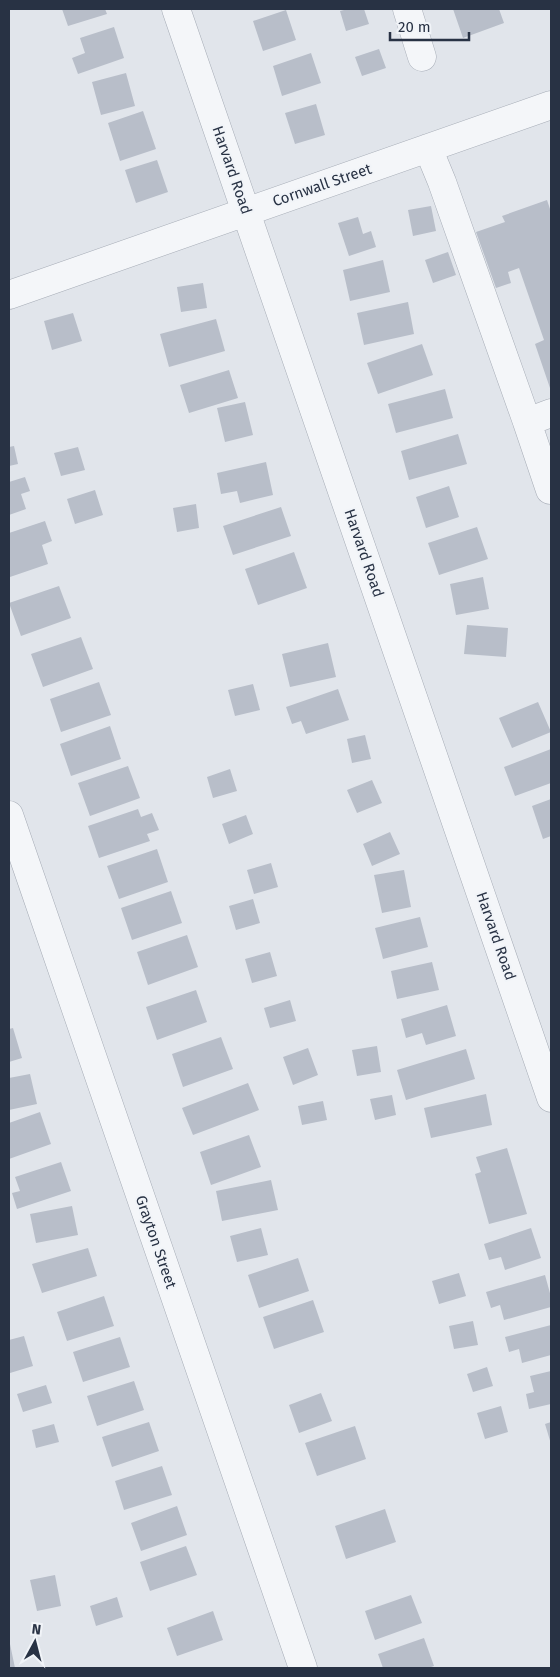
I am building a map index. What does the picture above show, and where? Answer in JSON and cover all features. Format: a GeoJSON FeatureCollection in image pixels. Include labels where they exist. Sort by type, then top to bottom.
{"type":"FeatureCollection","features":[{"type":"Feature","properties":{"kind":"street","name":"Harvard Road"},"geometry":{"type":"LineString","coordinates":[[176,9],[551,1098]]}},
{"type":"Feature","properties":{"kind":"street"},"geometry":{"type":"LineString","coordinates":[[407,9],[422,57]]}},
{"type":"Feature","properties":{"kind":"street","name":"Cornwall Street"},"geometry":{"type":"LineString","coordinates":[[9,295],[551,105]]}},
{"type":"Feature","properties":{"kind":"street"},"geometry":{"type":"LineString","coordinates":[[428,148],[539,417],[551,489]]}},
{"type":"Feature","properties":{"kind":"street","name":"Grayton Street"},"geometry":{"type":"LineString","coordinates":[[9,815],[303,1668]]}},
{"type":"Feature","properties":{"kind":"building"},"geometry":{"type":"Polygon","coordinates":[[[62,9],[105,9],[107,14],[68,26],[62,9]]]}},
{"type":"Feature","properties":{"kind":"building"},"geometry":{"type":"Polygon","coordinates":[[[364,9],[369,24],[346,31],[340,11],[364,9]]]}},
{"type":"Feature","properties":{"kind":"building"},"geometry":{"type":"Polygon","coordinates":[[[453,9],[499,9],[504,23],[463,38],[453,9]]]}},
{"type":"Feature","properties":{"kind":"building"},"geometry":{"type":"Polygon","coordinates":[[[286,10],[296,40],[263,51],[253,21],[286,10]]]}},
{"type":"Feature","properties":{"kind":"building"},"geometry":{"type":"Polygon","coordinates":[[[114,27],[124,58],[78,74],[72,58],[85,53],[80,38],[114,27]]]}},
{"type":"Feature","properties":{"kind":"building"},"geometry":{"type":"Polygon","coordinates":[[[379,49],[386,68],[362,76],[355,57],[379,49]]]}},
{"type":"Feature","properties":{"kind":"building"},"geometry":{"type":"Polygon","coordinates":[[[311,53],[321,83],[282,96],[273,66],[311,53]]]}},
{"type":"Feature","properties":{"kind":"building"},"geometry":{"type":"Polygon","coordinates":[[[126,73],[135,106],[101,115],[92,82],[126,73]]]}},
{"type":"Feature","properties":{"kind":"building"},"geometry":{"type":"Polygon","coordinates":[[[316,104],[325,135],[295,144],[285,113],[316,104]]]}},
{"type":"Feature","properties":{"kind":"building"},"geometry":{"type":"Polygon","coordinates":[[[143,111],[156,149],[120,161],[108,123],[143,111]]]}},
{"type":"Feature","properties":{"kind":"building"},"geometry":{"type":"Polygon","coordinates":[[[157,160],[168,192],[136,203],[125,170],[157,160]]]}},
{"type":"Feature","properties":{"kind":"building"},"geometry":{"type":"Polygon","coordinates":[[[547,200],[551,212],[551,391],[535,344],[544,340],[519,268],[508,272],[511,283],[496,288],[476,232],[505,222],[502,216],[547,200]]]}},
{"type":"Feature","properties":{"kind":"building"},"geometry":{"type":"Polygon","coordinates":[[[431,206],[436,231],[413,236],[408,210],[431,206]]]}},
{"type":"Feature","properties":{"kind":"building"},"geometry":{"type":"Polygon","coordinates":[[[358,217],[363,234],[371,231],[376,247],[349,256],[338,223],[358,217]]]}},
{"type":"Feature","properties":{"kind":"building"},"geometry":{"type":"Polygon","coordinates":[[[448,252],[456,275],[433,283],[425,260],[448,252]]]}},
{"type":"Feature","properties":{"kind":"building"},"geometry":{"type":"Polygon","coordinates":[[[383,260],[390,292],[350,301],[343,270],[383,260]]]}},
{"type":"Feature","properties":{"kind":"building"},"geometry":{"type":"Polygon","coordinates":[[[203,283],[207,308],[181,312],[177,287],[203,283]]]}},
{"type":"Feature","properties":{"kind":"building"},"geometry":{"type":"Polygon","coordinates":[[[408,302],[414,334],[364,345],[357,313],[408,302]]]}},
{"type":"Feature","properties":{"kind":"building"},"geometry":{"type":"Polygon","coordinates":[[[73,313],[82,341],[52,350],[44,321],[73,313]]]}},
{"type":"Feature","properties":{"kind":"building"},"geometry":{"type":"Polygon","coordinates":[[[216,319],[225,351],[169,367],[160,334],[216,319]]]}},
{"type":"Feature","properties":{"kind":"building"},"geometry":{"type":"Polygon","coordinates":[[[422,344],[433,375],[378,394],[367,363],[422,344]]]}},
{"type":"Feature","properties":{"kind":"building"},"geometry":{"type":"Polygon","coordinates":[[[229,370],[238,398],[189,413],[180,385],[229,370]]]}},
{"type":"Feature","properties":{"kind":"building"},"geometry":{"type":"Polygon","coordinates":[[[445,389],[453,418],[396,433],[388,404],[445,389]]]}},
{"type":"Feature","properties":{"kind":"building"},"geometry":{"type":"Polygon","coordinates":[[[245,402],[253,435],[225,442],[217,408],[245,402]]]}},
{"type":"Feature","properties":{"kind":"building"},"geometry":{"type":"Polygon","coordinates":[[[458,434],[467,464],[409,480],[401,451],[458,434]]]}},
{"type":"Feature","properties":{"kind":"building"},"geometry":{"type":"Polygon","coordinates":[[[14,446],[18,464],[9,466],[9,447],[14,446]]]}},
{"type":"Feature","properties":{"kind":"building"},"geometry":{"type":"Polygon","coordinates":[[[78,447],[85,470],[61,476],[54,453],[78,447]]]}},
{"type":"Feature","properties":{"kind":"building"},"geometry":{"type":"Polygon","coordinates":[[[266,462],[273,495],[240,503],[237,491],[221,494],[217,473],[266,462]]]}},
{"type":"Feature","properties":{"kind":"building"},"geometry":{"type":"Polygon","coordinates":[[[25,477],[30,491],[21,494],[26,509],[9,515],[9,482],[25,477]]]}},
{"type":"Feature","properties":{"kind":"building"},"geometry":{"type":"Polygon","coordinates":[[[449,486],[459,517],[426,528],[416,497],[449,486]]]}},
{"type":"Feature","properties":{"kind":"building"},"geometry":{"type":"Polygon","coordinates":[[[95,490],[103,515],[75,524],[67,499],[95,490]]]}},
{"type":"Feature","properties":{"kind":"building"},"geometry":{"type":"Polygon","coordinates":[[[196,504],[199,528],[177,532],[173,508],[196,504]]]}},
{"type":"Feature","properties":{"kind":"building"},"geometry":{"type":"Polygon","coordinates":[[[281,507],[291,536],[233,555],[223,526],[281,507]]]}},
{"type":"Feature","properties":{"kind":"building"},"geometry":{"type":"Polygon","coordinates":[[[45,521],[52,541],[42,545],[48,564],[10,577],[9,533],[45,521]]]}},
{"type":"Feature","properties":{"kind":"building"},"geometry":{"type":"Polygon","coordinates":[[[477,527],[488,559],[439,575],[428,543],[477,527]]]}},
{"type":"Feature","properties":{"kind":"building"},"geometry":{"type":"Polygon","coordinates":[[[294,552],[307,588],[258,605],[245,569],[294,552]]]}},
{"type":"Feature","properties":{"kind":"building"},"geometry":{"type":"Polygon","coordinates":[[[483,577],[489,609],[456,615],[450,584],[483,577]]]}},
{"type":"Feature","properties":{"kind":"building"},"geometry":{"type":"Polygon","coordinates":[[[59,586],[71,618],[21,636],[9,603],[59,586]]]}},
{"type":"Feature","properties":{"kind":"building"},"geometry":{"type":"Polygon","coordinates":[[[467,625],[508,628],[506,657],[464,654],[467,625]]]}},
{"type":"Feature","properties":{"kind":"building"},"geometry":{"type":"Polygon","coordinates":[[[81,637],[93,669],[43,687],[31,654],[81,637]]]}},
{"type":"Feature","properties":{"kind":"building"},"geometry":{"type":"Polygon","coordinates":[[[328,643],[336,677],[290,687],[282,654],[328,643]]]}},
{"type":"Feature","properties":{"kind":"building"},"geometry":{"type":"Polygon","coordinates":[[[99,682],[111,715],[61,732],[50,699],[99,682]]]}},
{"type":"Feature","properties":{"kind":"building"},"geometry":{"type":"Polygon","coordinates":[[[253,684],[260,710],[235,716],[228,690],[253,684]]]}},
{"type":"Feature","properties":{"kind":"building"},"geometry":{"type":"Polygon","coordinates":[[[338,689],[349,720],[306,734],[301,721],[292,724],[286,707],[338,689]]]}},
{"type":"Feature","properties":{"kind":"building"},"geometry":{"type":"Polygon","coordinates":[[[538,702],[551,732],[512,748],[499,718],[538,702]]]}},
{"type":"Feature","properties":{"kind":"building"},"geometry":{"type":"Polygon","coordinates":[[[110,726],[121,759],[71,776],[60,744],[110,726]]]}},
{"type":"Feature","properties":{"kind":"building"},"geometry":{"type":"Polygon","coordinates":[[[365,735],[371,759],[352,763],[347,739],[365,735]]]}},
{"type":"Feature","properties":{"kind":"building"},"geometry":{"type":"Polygon","coordinates":[[[551,749],[551,783],[515,796],[504,767],[551,749]]]}},
{"type":"Feature","properties":{"kind":"building"},"geometry":{"type":"Polygon","coordinates":[[[128,766],[140,798],[90,816],[78,783],[128,766]]]}},
{"type":"Feature","properties":{"kind":"building"},"geometry":{"type":"Polygon","coordinates":[[[230,769],[237,791],[213,798],[207,777],[230,769]]]}},
{"type":"Feature","properties":{"kind":"building"},"geometry":{"type":"Polygon","coordinates":[[[372,780],[382,803],[357,813],[347,790],[372,780]]]}},
{"type":"Feature","properties":{"kind":"building"},"geometry":{"type":"Polygon","coordinates":[[[551,799],[551,836],[543,839],[532,806],[551,799]]]}},
{"type":"Feature","properties":{"kind":"building"},"geometry":{"type":"Polygon","coordinates":[[[138,809],[141,817],[152,813],[159,830],[147,834],[150,841],[99,858],[88,826],[138,809]]]}},
{"type":"Feature","properties":{"kind":"building"},"geometry":{"type":"Polygon","coordinates":[[[246,815],[253,834],[229,844],[222,824],[246,815]]]}},
{"type":"Feature","properties":{"kind":"building"},"geometry":{"type":"Polygon","coordinates":[[[390,832],[400,854],[372,866],[363,844],[390,832]]]}},
{"type":"Feature","properties":{"kind":"building"},"geometry":{"type":"Polygon","coordinates":[[[157,849],[168,882],[119,899],[107,866],[157,849]]]}},
{"type":"Feature","properties":{"kind":"building"},"geometry":{"type":"Polygon","coordinates":[[[271,863],[278,887],[254,894],[247,870],[271,863]]]}},
{"type":"Feature","properties":{"kind":"building"},"geometry":{"type":"Polygon","coordinates":[[[404,870],[411,907],[382,913],[374,875],[404,870]]]}},
{"type":"Feature","properties":{"kind":"building"},"geometry":{"type":"Polygon","coordinates":[[[171,891],[182,923],[132,940],[121,908],[171,891]]]}},
{"type":"Feature","properties":{"kind":"building"},"geometry":{"type":"Polygon","coordinates":[[[253,899],[260,923],[236,930],[229,906],[253,899]]]}},
{"type":"Feature","properties":{"kind":"building"},"geometry":{"type":"Polygon","coordinates":[[[420,917],[428,947],[383,959],[375,928],[420,917]]]}},
{"type":"Feature","properties":{"kind":"building"},"geometry":{"type":"Polygon","coordinates":[[[187,935],[198,967],[148,985],[137,952],[187,935]]]}},
{"type":"Feature","properties":{"kind":"building"},"geometry":{"type":"Polygon","coordinates":[[[270,952],[277,976],[252,983],[245,959],[270,952]]]}},
{"type":"Feature","properties":{"kind":"building"},"geometry":{"type":"Polygon","coordinates":[[[432,962],[439,990],[397,999],[391,971],[432,962]]]}},
{"type":"Feature","properties":{"kind":"building"},"geometry":{"type":"Polygon","coordinates":[[[196,990],[207,1022],[157,1040],[146,1007],[196,990]]]}},
{"type":"Feature","properties":{"kind":"building"},"geometry":{"type":"Polygon","coordinates":[[[290,1000],[296,1021],[270,1028],[264,1008],[290,1000]]]}},
{"type":"Feature","properties":{"kind":"building"},"geometry":{"type":"Polygon","coordinates":[[[447,1005],[456,1036],[426,1045],[422,1033],[406,1038],[401,1019],[447,1005]]]}},
{"type":"Feature","properties":{"kind":"building"},"geometry":{"type":"Polygon","coordinates":[[[13,1028],[22,1058],[9,1062],[9,1029],[13,1028]]]}},
{"type":"Feature","properties":{"kind":"building"},"geometry":{"type":"Polygon","coordinates":[[[221,1037],[233,1069],[183,1087],[172,1054],[221,1037]]]}},
{"type":"Feature","properties":{"kind":"building"},"geometry":{"type":"Polygon","coordinates":[[[377,1046],[381,1072],[357,1076],[352,1050],[377,1046]]]}},
{"type":"Feature","properties":{"kind":"building"},"geometry":{"type":"Polygon","coordinates":[[[308,1048],[318,1075],[293,1085],[283,1057],[308,1048]]]}},
{"type":"Feature","properties":{"kind":"building"},"geometry":{"type":"Polygon","coordinates":[[[466,1049],[475,1079],[406,1100],[397,1070],[466,1049]]]}},
{"type":"Feature","properties":{"kind":"building"},"geometry":{"type":"Polygon","coordinates":[[[30,1074],[37,1104],[9,1110],[9,1078],[30,1074]]]}},
{"type":"Feature","properties":{"kind":"building"},"geometry":{"type":"Polygon","coordinates":[[[248,1083],[259,1110],[193,1135],[182,1108],[248,1083]]]}},
{"type":"Feature","properties":{"kind":"building"},"geometry":{"type":"Polygon","coordinates":[[[486,1094],[492,1125],[431,1138],[424,1108],[486,1094]]]}},
{"type":"Feature","properties":{"kind":"building"},"geometry":{"type":"Polygon","coordinates":[[[392,1095],[396,1115],[375,1120],[370,1099],[392,1095]]]}},
{"type":"Feature","properties":{"kind":"building"},"geometry":{"type":"Polygon","coordinates":[[[323,1101],[327,1120],[302,1125],[298,1106],[323,1101]]]}},
{"type":"Feature","properties":{"kind":"building"},"geometry":{"type":"Polygon","coordinates":[[[40,1112],[51,1144],[9,1159],[9,1123],[40,1112]]]}},
{"type":"Feature","properties":{"kind":"building"},"geometry":{"type":"Polygon","coordinates":[[[249,1135],[261,1167],[211,1185],[200,1152],[249,1135]]]}},
{"type":"Feature","properties":{"kind":"building"},"geometry":{"type":"Polygon","coordinates":[[[507,1148],[527,1214],[489,1224],[475,1174],[481,1172],[476,1157],[507,1148]]]}},
{"type":"Feature","properties":{"kind":"building"},"geometry":{"type":"Polygon","coordinates":[[[61,1162],[71,1191],[17,1209],[12,1193],[20,1191],[15,1177],[61,1162]]]}},
{"type":"Feature","properties":{"kind":"building"},"geometry":{"type":"Polygon","coordinates":[[[271,1180],[278,1210],[222,1221],[216,1191],[271,1180]]]}},
{"type":"Feature","properties":{"kind":"building"},"geometry":{"type":"Polygon","coordinates":[[[72,1206],[78,1235],[36,1243],[30,1214],[72,1206]]]}},
{"type":"Feature","properties":{"kind":"building"},"geometry":{"type":"Polygon","coordinates":[[[261,1228],[268,1255],[237,1262],[230,1236],[261,1228]]]}},
{"type":"Feature","properties":{"kind":"building"},"geometry":{"type":"Polygon","coordinates":[[[531,1228],[541,1258],[505,1270],[501,1257],[489,1260],[484,1244],[531,1228]]]}},
{"type":"Feature","properties":{"kind":"building"},"geometry":{"type":"Polygon","coordinates":[[[88,1248],[97,1276],[42,1293],[32,1264],[88,1248]]]}},
{"type":"Feature","properties":{"kind":"building"},"geometry":{"type":"Polygon","coordinates":[[[298,1258],[309,1291],[259,1308],[248,1275],[298,1258]]]}},
{"type":"Feature","properties":{"kind":"building"},"geometry":{"type":"Polygon","coordinates":[[[459,1273],[466,1296],[439,1304],[432,1281],[459,1273]]]}},
{"type":"Feature","properties":{"kind":"building"},"geometry":{"type":"Polygon","coordinates":[[[545,1275],[551,1297],[551,1307],[504,1320],[500,1305],[491,1308],[486,1292],[545,1275]]]}},
{"type":"Feature","properties":{"kind":"building"},"geometry":{"type":"Polygon","coordinates":[[[104,1296],[114,1326],[67,1341],[57,1312],[104,1296]]]}},
{"type":"Feature","properties":{"kind":"building"},"geometry":{"type":"Polygon","coordinates":[[[313,1300],[324,1332],[274,1349],[263,1317],[313,1300]]]}},
{"type":"Feature","properties":{"kind":"building"},"geometry":{"type":"Polygon","coordinates":[[[473,1321],[478,1345],[454,1349],[449,1326],[473,1321]]]}},
{"type":"Feature","properties":{"kind":"building"},"geometry":{"type":"Polygon","coordinates":[[[551,1325],[551,1355],[522,1363],[519,1349],[509,1352],[505,1337],[551,1325]]]}},
{"type":"Feature","properties":{"kind":"building"},"geometry":{"type":"Polygon","coordinates":[[[24,1336],[33,1366],[10,1373],[9,1340],[24,1336]]]}},
{"type":"Feature","properties":{"kind":"building"},"geometry":{"type":"Polygon","coordinates":[[[120,1337],[130,1367],[83,1382],[73,1352],[120,1337]]]}},
{"type":"Feature","properties":{"kind":"building"},"geometry":{"type":"Polygon","coordinates":[[[487,1367],[493,1386],[473,1392],[467,1374],[487,1367]]]}},
{"type":"Feature","properties":{"kind":"building"},"geometry":{"type":"Polygon","coordinates":[[[551,1371],[551,1404],[529,1409],[526,1394],[534,1392],[530,1376],[551,1371]]]}},
{"type":"Feature","properties":{"kind":"building"},"geometry":{"type":"Polygon","coordinates":[[[134,1381],[144,1410],[97,1426],[87,1396],[134,1381]]]}},
{"type":"Feature","properties":{"kind":"building"},"geometry":{"type":"Polygon","coordinates":[[[46,1385],[52,1403],[23,1412],[17,1394],[46,1385]]]}},
{"type":"Feature","properties":{"kind":"building"},"geometry":{"type":"Polygon","coordinates":[[[321,1393],[332,1421],[299,1433],[289,1405],[321,1393]]]}},
{"type":"Feature","properties":{"kind":"building"},"geometry":{"type":"Polygon","coordinates":[[[501,1406],[508,1432],[485,1439],[477,1413],[501,1406]]]}},
{"type":"Feature","properties":{"kind":"building"},"geometry":{"type":"Polygon","coordinates":[[[149,1422],[159,1451],[112,1467],[102,1437],[149,1422]]]}},
{"type":"Feature","properties":{"kind":"building"},"geometry":{"type":"Polygon","coordinates":[[[551,1422],[551,1444],[545,1424],[551,1422]]]}},
{"type":"Feature","properties":{"kind":"building"},"geometry":{"type":"Polygon","coordinates":[[[54,1424],[59,1442],[36,1448],[32,1430],[54,1424]]]}},
{"type":"Feature","properties":{"kind":"building"},"geometry":{"type":"Polygon","coordinates":[[[355,1426],[366,1459],[317,1476],[305,1443],[355,1426]]]}},
{"type":"Feature","properties":{"kind":"building"},"geometry":{"type":"Polygon","coordinates":[[[162,1466],[172,1495],[124,1510],[115,1481],[162,1466]]]}},
{"type":"Feature","properties":{"kind":"building"},"geometry":{"type":"Polygon","coordinates":[[[177,1506],[187,1535],[141,1551],[131,1523],[177,1506]]]}},
{"type":"Feature","properties":{"kind":"building"},"geometry":{"type":"Polygon","coordinates":[[[385,1509],[396,1542],[346,1559],[335,1526],[385,1509]]]}},
{"type":"Feature","properties":{"kind":"building"},"geometry":{"type":"Polygon","coordinates":[[[186,1546],[197,1575],[150,1591],[140,1562],[186,1546]]]}},
{"type":"Feature","properties":{"kind":"building"},"geometry":{"type":"Polygon","coordinates":[[[55,1575],[61,1606],[37,1611],[30,1580],[55,1575]]]}},
{"type":"Feature","properties":{"kind":"building"},"geometry":{"type":"Polygon","coordinates":[[[411,1595],[422,1623],[375,1640],[365,1611],[411,1595]]]}},
{"type":"Feature","properties":{"kind":"building"},"geometry":{"type":"Polygon","coordinates":[[[117,1597],[123,1617],[96,1626],[90,1606],[117,1597]]]}},
{"type":"Feature","properties":{"kind":"building"},"geometry":{"type":"Polygon","coordinates":[[[213,1611],[223,1640],[177,1656],[167,1628],[213,1611]]]}},
{"type":"Feature","properties":{"kind":"building"},"geometry":{"type":"Polygon","coordinates":[[[424,1638],[434,1666],[428,1668],[383,1668],[378,1654],[424,1638]]]}},
{"type":"Feature","properties":{"kind":"building"},"geometry":{"type":"Polygon","coordinates":[[[10,1644],[15,1668],[9,1668],[10,1644]]]}}]}
